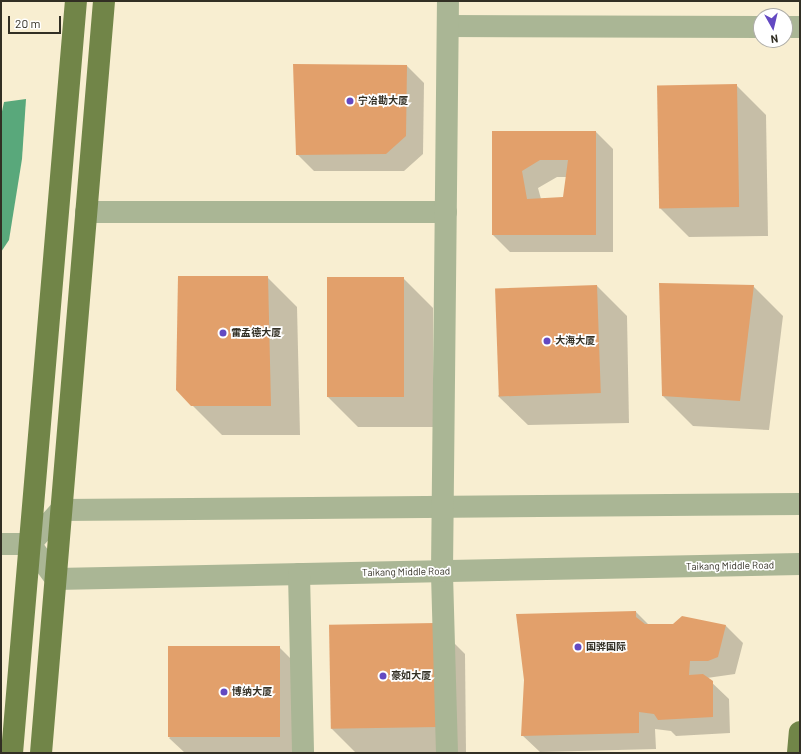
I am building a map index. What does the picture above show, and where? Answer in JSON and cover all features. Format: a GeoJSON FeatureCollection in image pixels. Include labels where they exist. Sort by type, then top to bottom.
{"type":"FeatureCollection","features":[{"type":"Feature","properties":{"kind":"main road"},"geometry":{"type":"LineString","coordinates":[[12,753],[76,1]]}},
{"type":"Feature","properties":{"kind":"main road"},"geometry":{"type":"LineString","coordinates":[[41,753],[104,1]]}},
{"type":"Feature","properties":{"kind":"main road"},"geometry":{"type":"LineString","coordinates":[[798,753],[800,732]]}},
{"type":"Feature","properties":{"kind":"street"},"geometry":{"type":"LineString","coordinates":[[447,753],[442,571],[448,1]]}},
{"type":"Feature","properties":{"kind":"street"},"geometry":{"type":"LineString","coordinates":[[448,26],[753,27]]}},
{"type":"Feature","properties":{"kind":"street"},"geometry":{"type":"LineString","coordinates":[[86,212],[446,212]]}},
{"type":"Feature","properties":{"kind":"street"},"geometry":{"type":"LineString","coordinates":[[1,544],[30,544],[61,510],[800,504]]}},
{"type":"Feature","properties":{"kind":"street"},"geometry":{"type":"LineString","coordinates":[[30,544],[56,579]]}},
{"type":"Feature","properties":{"kind":"street","name":"Taikang Middle Road"},"geometry":{"type":"LineString","coordinates":[[56,579],[800,564]]}},
{"type":"Feature","properties":{"kind":"street"},"geometry":{"type":"LineString","coordinates":[[299,574],[303,753]]}},
{"type":"Feature","properties":{"kind":"shaded area"},"geometry":{"type":"Polygon","coordinates":[[[26,99],[22,159],[9,240],[1,252],[1,116],[4,102],[26,99]]]}},
{"type":"Feature","properties":{"kind":"building","name":"宁冶勘大厦"},"geometry":{"type":"Polygon","coordinates":[[[293,64],[407,65],[406,136],[386,154],[296,155],[293,64]]]}},
{"type":"Feature","properties":{"kind":"building"},"geometry":{"type":"Polygon","coordinates":[[[737,84],[739,207],[659,208],[657,85],[737,84]]]}},
{"type":"Feature","properties":{"kind":"building"},"geometry":{"type":"Polygon","coordinates":[[[492,131],[596,131],[596,235],[492,235],[492,131]],[[540,160],[522,171],[527,199],[563,197],[568,160],[540,160]]]}},
{"type":"Feature","properties":{"kind":"building","name":"雷孟德大厦"},"geometry":{"type":"Polygon","coordinates":[[[178,276],[268,276],[271,406],[191,406],[176,390],[178,276]]]}},
{"type":"Feature","properties":{"kind":"building"},"geometry":{"type":"Polygon","coordinates":[[[327,277],[404,277],[404,397],[327,397],[327,277]]]}},
{"type":"Feature","properties":{"kind":"building"},"geometry":{"type":"Polygon","coordinates":[[[659,283],[754,285],[740,401],[662,396],[659,283]]]}},
{"type":"Feature","properties":{"kind":"building","name":"大海大厦"},"geometry":{"type":"Polygon","coordinates":[[[597,285],[601,393],[499,396],[495,289],[597,285]]]}},
{"type":"Feature","properties":{"kind":"building","name":"国骅国际"},"geometry":{"type":"Polygon","coordinates":[[[636,611],[636,617],[645,624],[673,624],[682,616],[726,625],[718,657],[708,661],[690,661],[689,675],[703,674],[713,681],[713,717],[658,720],[654,714],[639,712],[639,733],[521,736],[524,680],[516,614],[636,611]]]}},
{"type":"Feature","properties":{"kind":"building","name":"豪如大厦"},"geometry":{"type":"Polygon","coordinates":[[[436,623],[438,727],[331,729],[329,625],[436,623]]]}},
{"type":"Feature","properties":{"kind":"building","name":"博纳大厦"},"geometry":{"type":"Polygon","coordinates":[[[168,646],[280,646],[280,737],[168,737],[168,646]]]}},
{"type":"Feature","properties":{"kind":"place","name":"宁冶勘大厦"},"geometry":{"type":"Point","coordinates":[350,101]}},
{"type":"Feature","properties":{"kind":"place","name":"雷孟德大厦"},"geometry":{"type":"Point","coordinates":[223,333]}},
{"type":"Feature","properties":{"kind":"place","name":"大海大厦"},"geometry":{"type":"Point","coordinates":[547,341]}},
{"type":"Feature","properties":{"kind":"place","name":"国骅国际"},"geometry":{"type":"Point","coordinates":[578,647]}},
{"type":"Feature","properties":{"kind":"place","name":"豪如大厦"},"geometry":{"type":"Point","coordinates":[383,676]}},
{"type":"Feature","properties":{"kind":"place","name":"博纳大厦"},"geometry":{"type":"Point","coordinates":[224,692]}}]}
